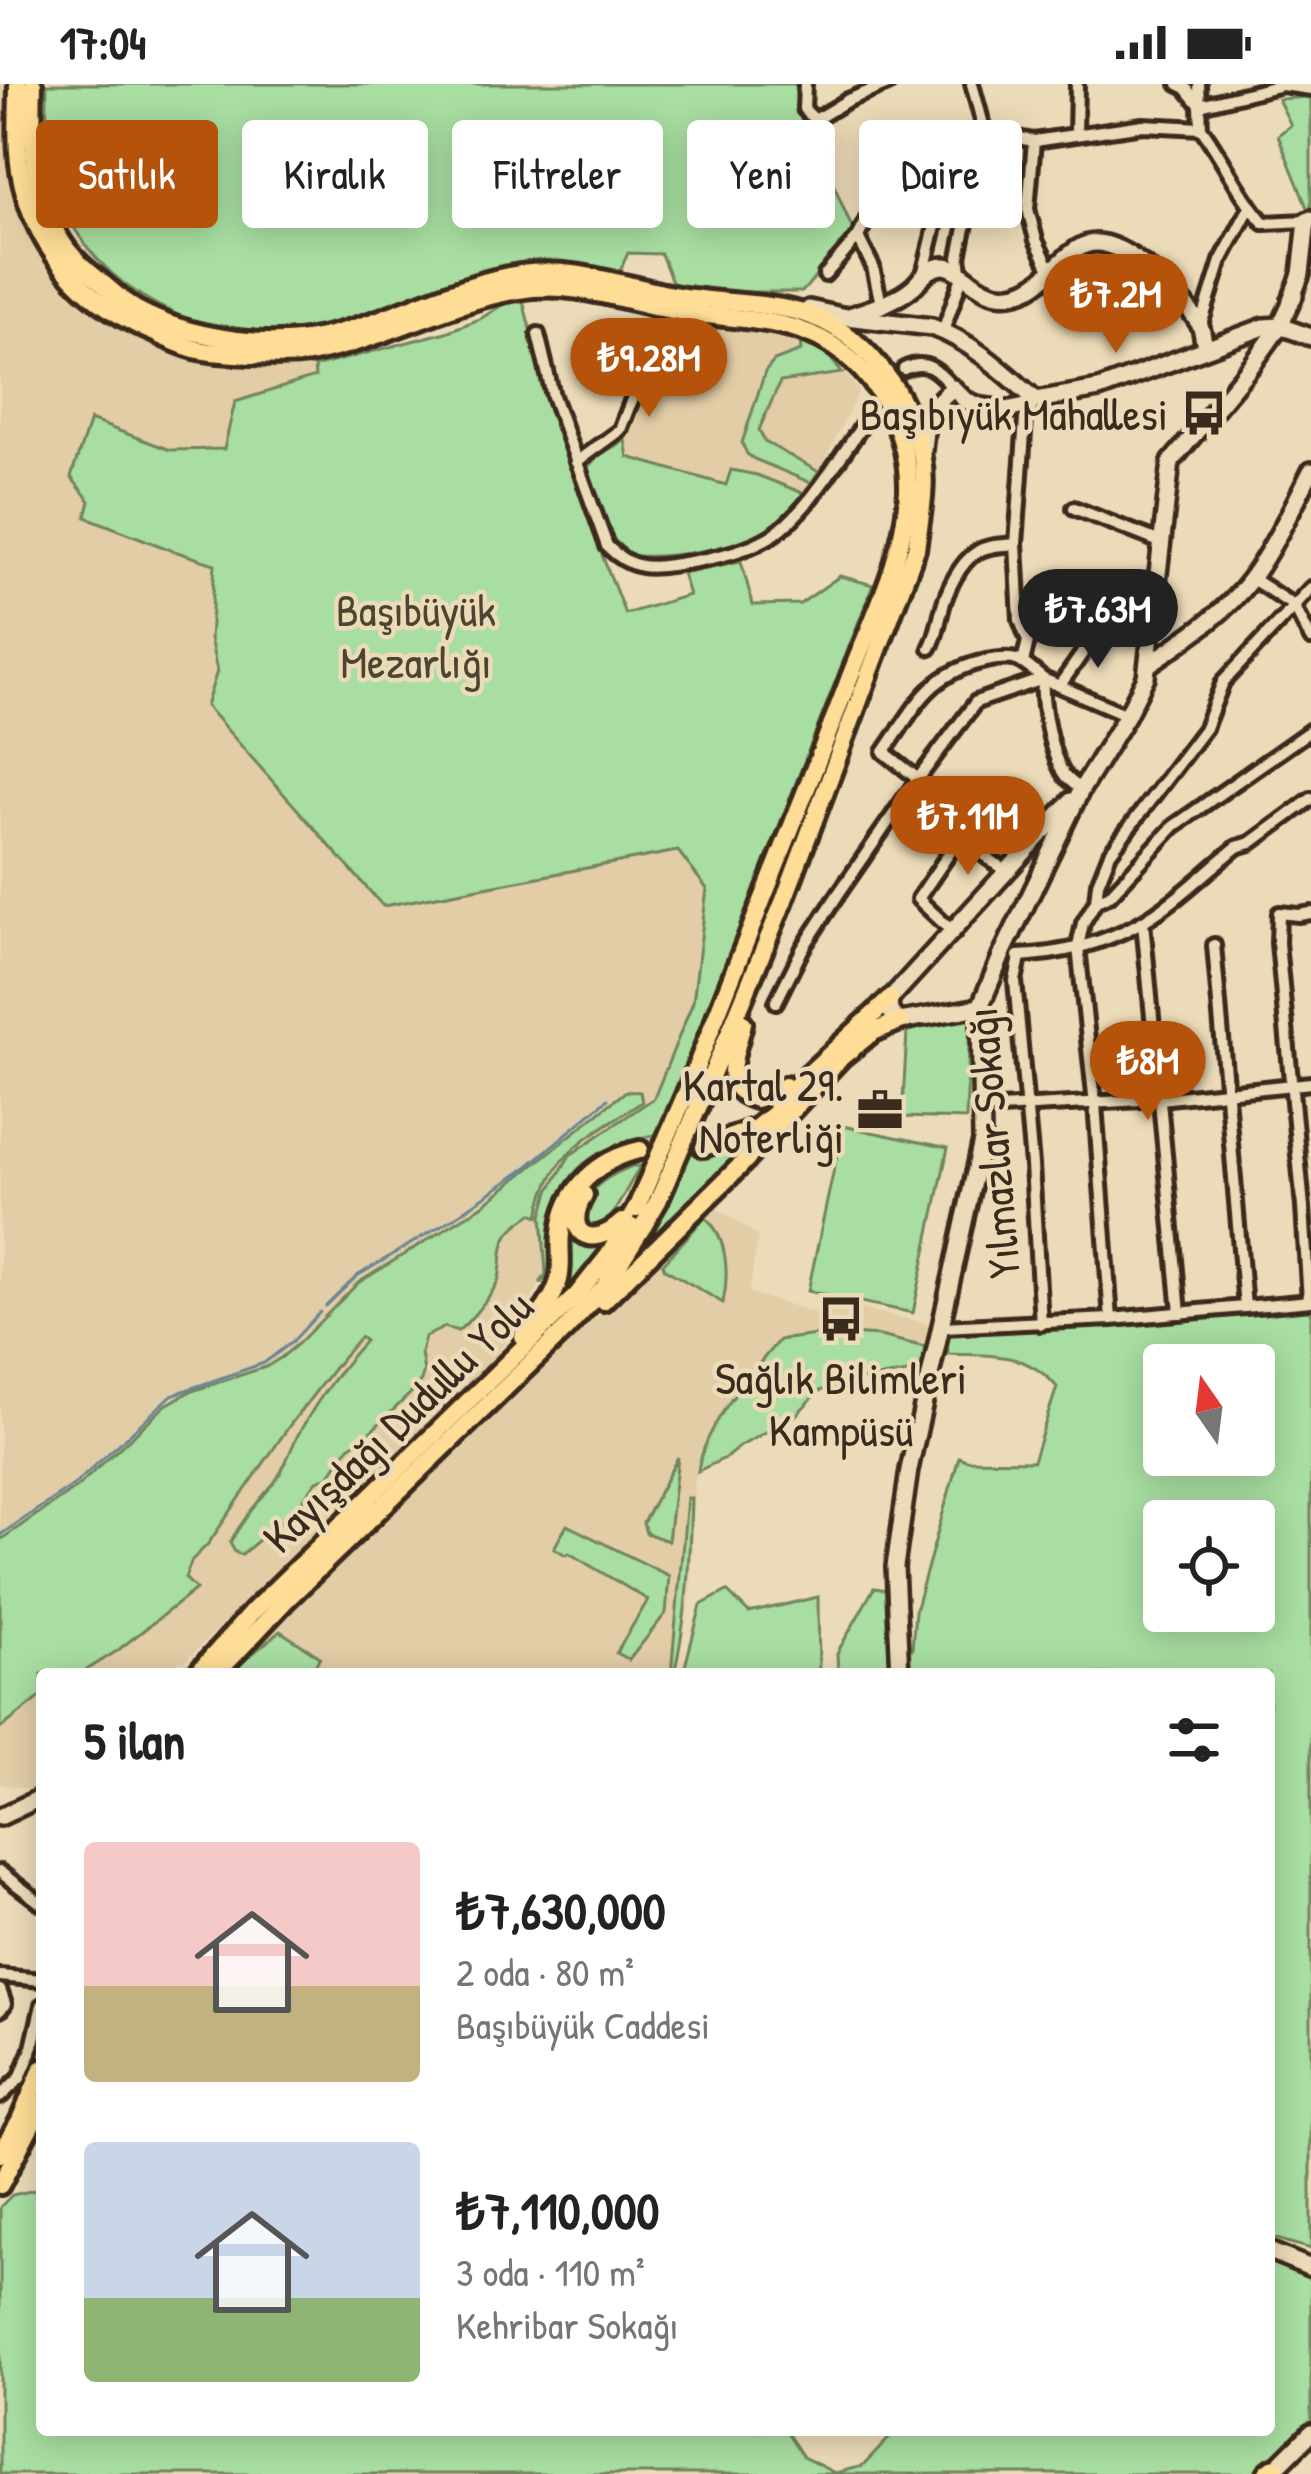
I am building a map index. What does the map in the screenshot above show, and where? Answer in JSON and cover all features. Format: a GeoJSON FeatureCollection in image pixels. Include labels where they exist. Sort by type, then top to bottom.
{"type":"FeatureCollection","features":[{"type":"Feature","properties":{"kind":"main road"},"geometry":{"type":"LineString","coordinates":[[18,84],[16,155],[26,196],[56,260],[104,307],[174,342],[200,350],[303,355],[360,342],[487,296],[550,286],[583,288],[706,316],[797,329],[854,352],[885,374],[898,392],[922,459]]}},
{"type":"Feature","properties":{"kind":"main road"},"geometry":{"type":"LineString","coordinates":[[32,84],[31,152],[42,200],[62,243],[87,271],[133,308],[189,332],[232,338],[318,338],[491,280],[544,271],[676,296],[804,313],[838,329],[854,352],[903,442],[908,489],[904,529],[695,1093]]}},
{"type":"Feature","properties":{"kind":"main road"},"geometry":{"type":"LineString","coordinates":[[900,1668],[895,1568],[909,1471],[980,1155],[980,1007],[1012,954],[1081,790],[1145,677],[1172,462],[1252,365],[1294,296],[1309,220]]}},
{"type":"Feature","properties":{"kind":"main road"},"geometry":{"type":"LineString","coordinates":[[846,317],[905,292],[923,275],[944,266],[986,291],[1017,294],[1052,273],[1083,245],[1096,242],[1130,255],[1152,272],[1201,325],[1204,348]]}},
{"type":"Feature","properties":{"kind":"main road"},"geometry":{"type":"LineString","coordinates":[[1294,296],[1311,337]]}},
{"type":"Feature","properties":{"kind":"main road"},"geometry":{"type":"LineString","coordinates":[[741,303],[766,300],[846,317],[932,327],[995,365],[1036,400]]}},
{"type":"Feature","properties":{"kind":"main road"},"geometry":{"type":"LineString","coordinates":[[467,1402],[547,1306],[560,1277],[561,1228],[571,1197],[582,1183],[606,1162],[641,1154],[588,1188],[576,1216],[578,1227],[592,1238],[608,1235],[640,1217],[753,978],[916,549],[929,411],[959,394],[982,406],[1006,410],[1099,388],[1272,327],[1311,337]]}},
{"type":"Feature","properties":{"kind":"main road"},"geometry":{"type":"LineString","coordinates":[[1204,348],[1238,340],[1248,347],[1252,365]]}},
{"type":"Feature","properties":{"kind":"main road"},"geometry":{"type":"LineString","coordinates":[[1148,665],[1228,604],[1251,578],[1310,477]]}},
{"type":"Feature","properties":{"kind":"main road"},"geometry":{"type":"LineString","coordinates":[[704,1142],[756,1128],[834,1057],[954,933],[1081,790]]}},
{"type":"Feature","properties":{"kind":"main road"},"geometry":{"type":"LineString","coordinates":[[753,978],[732,1080],[744,1096],[756,1100],[874,1032],[900,1022],[980,1007]]}},
{"type":"Feature","properties":{"kind":"main road"},"geometry":{"type":"LineString","coordinates":[[890,1000],[891,1013],[900,1022]]}},
{"type":"Feature","properties":{"kind":"main road"},"geometry":{"type":"LineString","coordinates":[[512,1381],[576,1328],[802,1102],[834,1057]]}},
{"type":"Feature","properties":{"kind":"main road","name":"Kayışdağı Dudullu Yolu"},"geometry":{"type":"LineString","coordinates":[[222,1668],[603,1289],[640,1217]]}},
{"type":"Feature","properties":{"kind":"main road","name":"Kayışdağı Dudullu Yolu"},"geometry":{"type":"LineString","coordinates":[[201,1668],[253,1611],[578,1295],[640,1217]]}},
{"type":"Feature","properties":{"kind":"main road"},"geometry":{"type":"LineString","coordinates":[[190,1668],[253,1611]]}},
{"type":"Feature","properties":{"kind":"main road"},"geometry":{"type":"LineString","coordinates":[[0,1817],[36,1800]]}},
{"type":"Feature","properties":{"kind":"main road"},"geometry":{"type":"LineString","coordinates":[[0,2154],[36,2082]]}},
{"type":"Feature","properties":{"kind":"main road"},"geometry":{"type":"LineString","coordinates":[[0,2185],[36,2116]]}},
{"type":"Feature","properties":{"kind":"main road"},"geometry":{"type":"LineString","coordinates":[[1275,2253],[1311,2268]]}},
{"type":"Feature","properties":{"kind":"main road"},"geometry":{"type":"LineString","coordinates":[[1271,2473],[1311,2433]]}},
{"type":"Feature","properties":{"kind":"street"},"geometry":{"type":"LineString","coordinates":[[805,84],[804,109],[815,120],[888,84]]}},
{"type":"Feature","properties":{"kind":"street"},"geometry":{"type":"LineString","coordinates":[[972,84],[982,120]]}},
{"type":"Feature","properties":{"kind":"street"},"geometry":{"type":"LineString","coordinates":[[1076,84],[1076,134]]}},
{"type":"Feature","properties":{"kind":"street"},"geometry":{"type":"LineString","coordinates":[[1178,84],[1200,105]]}},
{"type":"Feature","properties":{"kind":"street"},"geometry":{"type":"LineString","coordinates":[[1199,84],[1201,128],[1250,206],[1264,223],[1309,220]]}},
{"type":"Feature","properties":{"kind":"street"},"geometry":{"type":"LineString","coordinates":[[1200,105],[1282,85],[1311,89]]}},
{"type":"Feature","properties":{"kind":"street"},"geometry":{"type":"LineString","coordinates":[[1022,139],[1142,125],[1201,128]]}},
{"type":"Feature","properties":{"kind":"street"},"geometry":{"type":"LineString","coordinates":[[1034,141],[1028,209],[1052,273]]}},
{"type":"Feature","properties":{"kind":"street"},"geometry":{"type":"LineString","coordinates":[[1201,325],[1221,261],[1250,206]]}},
{"type":"Feature","properties":{"kind":"street"},"geometry":{"type":"LineString","coordinates":[[825,275],[862,228]]}},
{"type":"Feature","properties":{"kind":"street"},"geometry":{"type":"LineString","coordinates":[[923,275],[935,228]]}},
{"type":"Feature","properties":{"kind":"street"},"geometry":{"type":"LineString","coordinates":[[943,331],[962,277],[959,257],[965,228]]}},
{"type":"Feature","properties":{"kind":"street"},"geometry":{"type":"LineString","coordinates":[[858,237],[873,267],[881,304]]}},
{"type":"Feature","properties":{"kind":"street"},"geometry":{"type":"LineString","coordinates":[[576,462],[620,430],[659,330]]}},
{"type":"Feature","properties":{"kind":"street"},"geometry":{"type":"LineString","coordinates":[[538,334],[553,396],[607,546],[625,563],[653,567],[699,561],[768,538],[814,493],[873,410]]}},
{"type":"Feature","properties":{"kind":"street"},"geometry":{"type":"LineString","coordinates":[[904,369],[928,365],[959,394]]}},
{"type":"Feature","properties":{"kind":"street"},"geometry":{"type":"LineString","coordinates":[[1023,662],[1028,641],[1020,620],[1016,544],[1025,419],[1036,400]]}},
{"type":"Feature","properties":{"kind":"street"},"geometry":{"type":"LineString","coordinates":[[1074,508],[1160,542]]}},
{"type":"Feature","properties":{"kind":"street"},"geometry":{"type":"LineString","coordinates":[[930,648],[943,603],[974,553],[1016,544]]}},
{"type":"Feature","properties":{"kind":"street"},"geometry":{"type":"LineString","coordinates":[[1251,578],[1294,606],[1311,639]]}},
{"type":"Feature","properties":{"kind":"street"},"geometry":{"type":"LineString","coordinates":[[1112,1319],[1078,946],[1083,923],[1096,901],[1110,853],[1205,728],[1223,682],[1311,588]]}},
{"type":"Feature","properties":{"kind":"street"},"geometry":{"type":"LineString","coordinates":[[1060,685],[1098,631]]}},
{"type":"Feature","properties":{"kind":"street"},"geometry":{"type":"LineString","coordinates":[[1006,872],[961,836],[920,794],[918,779],[884,752],[938,680],[967,664],[1010,656],[1043,679],[1127,715]]}},
{"type":"Feature","properties":{"kind":"street"},"geometry":{"type":"LineString","coordinates":[[776,1002],[803,948],[976,702],[1043,679]]}},
{"type":"Feature","properties":{"kind":"street"},"geometry":{"type":"LineString","coordinates":[[1043,679],[1041,698],[1060,766],[1081,790]]}},
{"type":"Feature","properties":{"kind":"street"},"geometry":{"type":"LineString","coordinates":[[1096,901],[1110,895],[1174,826],[1311,730]]}},
{"type":"Feature","properties":{"kind":"street"},"geometry":{"type":"LineString","coordinates":[[1012,954],[1109,939],[1143,922],[1237,847],[1251,843],[1311,799]]}},
{"type":"Feature","properties":{"kind":"street"},"geometry":{"type":"LineString","coordinates":[[954,933],[918,899],[961,836]]}},
{"type":"Feature","properties":{"kind":"street"},"geometry":{"type":"LineString","coordinates":[[941,1332],[1310,1301],[1280,985],[1279,913],[1311,913]]}},
{"type":"Feature","properties":{"kind":"street"},"geometry":{"type":"LineString","coordinates":[[1143,922],[1180,1313]]}},
{"type":"Feature","properties":{"kind":"street"},"geometry":{"type":"LineString","coordinates":[[1214,945],[1245,1307]]}},
{"type":"Feature","properties":{"kind":"street","name":"Yılmazlar Sokağı"},"geometry":{"type":"LineString","coordinates":[[1012,954],[1028,1106],[1042,1324]]}},
{"type":"Feature","properties":{"kind":"street"},"geometry":{"type":"LineString","coordinates":[[982,1109],[1160,1099],[1311,1083]]}},
{"type":"Feature","properties":{"kind":"street"},"geometry":{"type":"LineString","coordinates":[[0,1872],[36,1899]]}},
{"type":"Feature","properties":{"kind":"street"},"geometry":{"type":"LineString","coordinates":[[0,1976],[36,1980]]}},
{"type":"Feature","properties":{"kind":"street"},"geometry":{"type":"LineString","coordinates":[[0,1990],[5,2003],[0,2010]]}},
{"type":"Feature","properties":{"kind":"street"},"geometry":{"type":"LineString","coordinates":[[0,2073],[5,2093],[17,2084],[36,2031]]}},
{"type":"Feature","properties":{"kind":"shaded area"},"geometry":{"type":"Polygon","coordinates":[[[0,84],[14,84],[37,234],[201,355],[280,368],[314,367],[316,377],[235,402],[224,449],[170,450],[90,421],[171,550],[215,564],[210,638],[217,671],[206,706],[383,906],[678,851],[707,889],[693,1002],[654,1099],[570,1155],[549,1191],[542,1216],[546,1274],[504,1345],[184,1662],[174,1668],[36,1668],[36,1786],[0,1784],[0,84]]]}},
{"type":"Feature","properties":{"kind":"shaded area"},"geometry":{"type":"Polygon","coordinates":[[[669,314],[775,332],[812,345],[833,359],[859,390],[819,472],[784,519],[716,548],[647,557],[625,440],[669,314]]]}},
{"type":"Feature","properties":{"kind":"shaded area"},"geometry":{"type":"Polygon","coordinates":[[[710,1203],[758,1236],[749,1293],[827,1316],[831,1302],[930,1324],[925,1347],[880,1336],[833,1333],[779,1340],[700,1454],[694,1481],[690,1598],[677,1668],[232,1668],[278,1626],[710,1203]]]}},
{"type":"Feature","properties":{"kind":"green space"},"geometry":{"type":"Polygon","coordinates":[[[47,84],[796,84],[807,120],[687,120],[687,228],[835,228],[835,188],[854,233],[802,292],[674,287],[661,254],[628,253],[619,273],[566,262],[504,265],[320,328],[272,333],[233,330],[195,321],[126,286],[98,260],[75,228],[218,228],[218,120],[48,120],[47,84]]]}},
{"type":"Feature","properties":{"kind":"green space"},"geometry":{"type":"Polygon","coordinates":[[[1311,97],[1308,210],[1278,135],[1291,125],[1278,99],[1311,97]]]}},
{"type":"Feature","properties":{"kind":"green space","name":"Başıbüyük Mezarlığı"},"geometry":{"type":"Polygon","coordinates":[[[521,293],[551,410],[625,614],[689,595],[682,573],[741,561],[753,605],[800,604],[840,576],[873,585],[659,1134],[604,1151],[571,1177],[555,1217],[551,1274],[540,1283],[546,1274],[542,1216],[549,1191],[570,1155],[654,1098],[693,1002],[707,889],[678,851],[383,906],[206,706],[217,671],[210,638],[215,564],[86,517],[90,501],[71,477],[90,420],[170,450],[224,449],[235,402],[315,377],[314,367],[446,332],[480,319],[521,293]]]}},
{"type":"Feature","properties":{"kind":"green space"},"geometry":{"type":"Polygon","coordinates":[[[800,340],[825,351],[842,373],[780,382],[759,430],[765,442],[819,472],[811,483],[754,459],[742,443],[765,372],[774,361],[801,351],[800,340]]]}},
{"type":"Feature","properties":{"kind":"green space"},"geometry":{"type":"Polygon","coordinates":[[[625,440],[628,457],[726,485],[731,470],[757,475],[803,493],[781,522],[758,536],[704,550],[632,556],[611,537],[588,467],[625,440]]]}},
{"type":"Feature","properties":{"kind":"green space"},"geometry":{"type":"Polygon","coordinates":[[[970,1019],[966,1119],[902,1117],[907,1032],[970,1019]]]}},
{"type":"Feature","properties":{"kind":"green space"},"geometry":{"type":"Polygon","coordinates":[[[626,1091],[640,1092],[642,1102],[563,1160],[544,1194],[539,1216],[532,1213],[507,1237],[499,1278],[481,1307],[458,1331],[445,1327],[425,1337],[421,1381],[349,1447],[297,1508],[241,1555],[235,1552],[230,1543],[278,1477],[321,1397],[365,1341],[360,1337],[192,1560],[185,1578],[196,1589],[90,1668],[36,1668],[36,1701],[0,1729],[0,1540],[78,1486],[166,1405],[282,1357],[358,1283],[482,1206],[626,1091]]]}},
{"type":"Feature","properties":{"kind":"green space"},"geometry":{"type":"Polygon","coordinates":[[[843,1126],[948,1148],[913,1313],[808,1291],[843,1126]]]}},
{"type":"Feature","properties":{"kind":"green space"},"geometry":{"type":"Polygon","coordinates":[[[762,1131],[619,1278],[683,1157],[762,1131]]]}},
{"type":"Feature","properties":{"kind":"green space"},"geometry":{"type":"Polygon","coordinates":[[[640,1166],[608,1223],[600,1230],[587,1228],[582,1222],[591,1193],[604,1180],[640,1166]]]}},
{"type":"Feature","properties":{"kind":"green space"},"geometry":{"type":"Polygon","coordinates":[[[705,1217],[725,1257],[723,1303],[663,1264],[705,1217]]]}},
{"type":"Feature","properties":{"kind":"green space"},"geometry":{"type":"Polygon","coordinates":[[[565,1224],[589,1242],[606,1244],[553,1308],[565,1224]]]}},
{"type":"Feature","properties":{"kind":"green space"},"geometry":{"type":"Polygon","coordinates":[[[1311,1305],[1311,2249],[1275,2239],[1275,1668],[838,1668],[837,1653],[874,1588],[888,1590],[892,1649],[912,1649],[915,1611],[959,1457],[1033,1461],[1057,1387],[1021,1361],[948,1354],[947,1331],[1311,1305]]]}},
{"type":"Feature","properties":{"kind":"green space"},"geometry":{"type":"Polygon","coordinates":[[[832,1333],[880,1336],[925,1347],[921,1371],[819,1391],[795,1416],[698,1471],[719,1419],[779,1340],[832,1333]]]}},
{"type":"Feature","properties":{"kind":"green space"},"geometry":{"type":"Polygon","coordinates":[[[678,1457],[668,1541],[646,1533],[643,1523],[678,1457]]]}},
{"type":"Feature","properties":{"kind":"green space"},"geometry":{"type":"Polygon","coordinates":[[[687,1498],[691,1498],[685,1608],[679,1652],[672,1668],[687,1498]]]}},
{"type":"Feature","properties":{"kind":"green space"},"geometry":{"type":"Polygon","coordinates":[[[567,1525],[669,1576],[666,1613],[629,1660],[616,1653],[648,1600],[554,1548],[567,1525]]]}},
{"type":"Feature","properties":{"kind":"green space"},"geometry":{"type":"Polygon","coordinates":[[[727,1591],[749,1613],[818,1597],[819,1668],[685,1668],[701,1605],[727,1591]]]}},
{"type":"Feature","properties":{"kind":"green space"},"geometry":{"type":"Polygon","coordinates":[[[280,1631],[320,1657],[314,1668],[237,1668],[280,1631]]]}},
{"type":"Feature","properties":{"kind":"green space"},"geometry":{"type":"Polygon","coordinates":[[[36,2190],[36,2436],[789,2436],[803,2457],[835,2473],[863,2466],[891,2436],[1275,2436],[1275,2259],[1311,2275],[1311,2429],[1264,2474],[0,2474],[0,2207],[12,2195],[36,2190]]]}},
{"type":"Feature","properties":{"kind":"waterway"},"geometry":{"type":"LineString","coordinates":[[326,1306],[357,1276],[522,1171],[608,1099]]}},
{"type":"Feature","properties":{"kind":"waterway"},"geometry":{"type":"LineString","coordinates":[[0,1535],[75,1484],[172,1395],[264,1363],[320,1312]]}},
{"type":"Feature","properties":{"kind":"tunnel"},"geometry":{"type":"LineString","coordinates":[[640,1150],[704,1138]]}},
{"type":"Feature","properties":{"kind":"place","name":"Başıbıyük Mahallesi"},"geometry":{"type":"Point","coordinates":[1204,413]}},
{"type":"Feature","properties":{"kind":"place","name":"Kartal 29. Noterliği"},"geometry":{"type":"Point","coordinates":[880,1110]}},
{"type":"Feature","properties":{"kind":"place","name":"Sağlık Bilimleri Kampüsü"},"geometry":{"type":"Point","coordinates":[841,1319]}}]}
